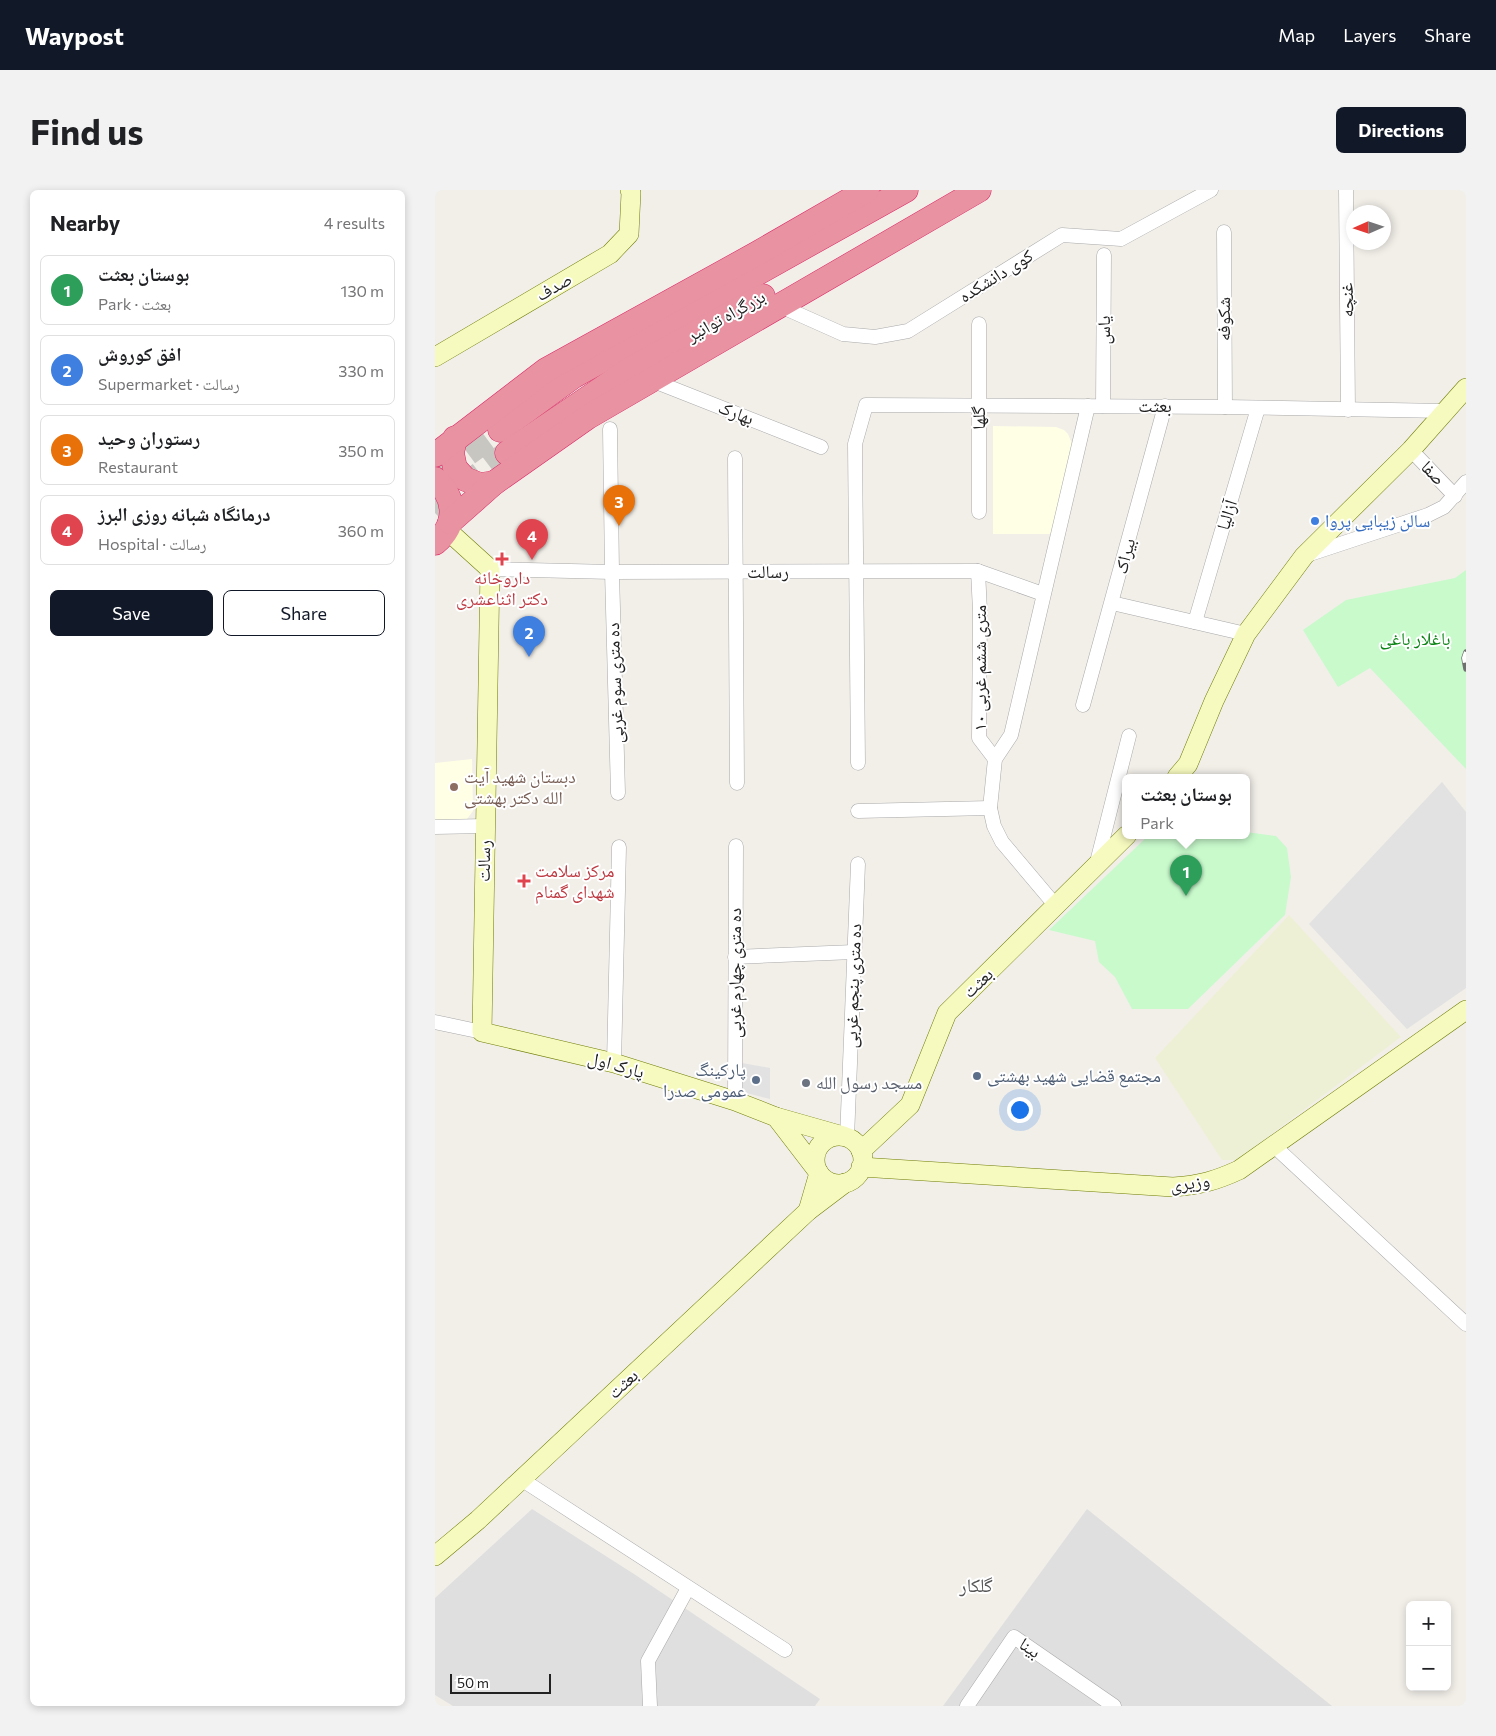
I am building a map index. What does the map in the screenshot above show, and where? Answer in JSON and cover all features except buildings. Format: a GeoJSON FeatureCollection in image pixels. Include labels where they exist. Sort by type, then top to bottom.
{"type":"FeatureCollection","features":[{"type":"Feature","properties":{"kind":"highway"},"geometry":{"type":"LineString","coordinates":[[435,454],[547,370],[867,190]]}},
{"type":"Feature","properties":{"kind":"highway","name":"بزرگراه توانیر"},"geometry":{"type":"LineString","coordinates":[[500,430],[574,376],[906,190]]}},
{"type":"Feature","properties":{"kind":"highway","name":"بزرگراه توانیر"},"geometry":{"type":"LineString","coordinates":[[507,453],[632,368],[951,190]]}},
{"type":"Feature","properties":{"kind":"highway"},"geometry":{"type":"LineString","coordinates":[[444,532],[495,483],[588,417],[979,190]]}},
{"type":"Feature","properties":{"kind":"highway"},"geometry":{"type":"LineString","coordinates":[[455,438],[452,453],[455,468],[460,474],[465,479],[480,485],[495,483]]}},
{"type":"Feature","properties":{"kind":"highway"},"geometry":{"type":"LineString","coordinates":[[435,479],[450,498],[452,510],[444,532]]}},
{"type":"Feature","properties":{"kind":"main road","name":"صدف"},"geometry":{"type":"LineString","coordinates":[[435,357],[610,254],[629,234],[632,191]]}},
{"type":"Feature","properties":{"kind":"main road"},"geometry":{"type":"LineString","coordinates":[[1180,774],[1188,764],[1247,634],[1304,556],[1411,450],[1466,388]]}},
{"type":"Feature","properties":{"kind":"main road"},"geometry":{"type":"LineString","coordinates":[[444,532],[490,569]]}},
{"type":"Feature","properties":{"kind":"main road","name":"رسالت"},"geometry":{"type":"LineString","coordinates":[[482,1032],[490,569]]}},
{"type":"Feature","properties":{"kind":"main road","name":"بعثت"},"geometry":{"type":"LineString","coordinates":[[861,1159],[910,1105],[947,1013],[1123,839]]}},
{"type":"Feature","properties":{"kind":"main road","name":"وزیری"},"geometry":{"type":"LineString","coordinates":[[861,1159],[1173,1187],[1196,1185],[1215,1180],[1239,1170],[1466,1010]]}},
{"type":"Feature","properties":{"kind":"main road","name":"پارک اول"},"geometry":{"type":"LineString","coordinates":[[482,1032],[614,1063],[735,1101],[776,1117],[845,1137]]}},
{"type":"Feature","properties":{"kind":"main road"},"geometry":{"type":"LineString","coordinates":[[776,1117],[819,1173],[830,1182],[845,1183],[852,1180],[861,1159],[857,1144],[845,1137],[835,1136],[821,1144],[815,1158],[819,1173],[808,1211]]}},
{"type":"Feature","properties":{"kind":"main road","name":"بعثت"},"geometry":{"type":"LineString","coordinates":[[435,1556],[477,1520],[808,1211],[845,1183]]}},
{"type":"Feature","properties":{"kind":"street","name":"کوی دانشکده"},"geometry":{"type":"LineString","coordinates":[[778,306],[843,334],[875,337],[908,331],[1062,235],[1121,239],[1211,190]]}},
{"type":"Feature","properties":{"kind":"street","name":"غنچه"},"geometry":{"type":"LineString","coordinates":[[1345,190],[1348,410]]}},
{"type":"Feature","properties":{"kind":"street","name":"شکوفه"},"geometry":{"type":"LineString","coordinates":[[1224,232],[1225,407]]}},
{"type":"Feature","properties":{"kind":"street","name":"یاس"},"geometry":{"type":"LineString","coordinates":[[1103,406],[1104,255]]}},
{"type":"Feature","properties":{"kind":"street","name":"گلها"},"geometry":{"type":"LineString","coordinates":[[979,324],[979,512]]}},
{"type":"Feature","properties":{"kind":"street","name":"بهارک"},"geometry":{"type":"LineString","coordinates":[[651,380],[821,447]]}},
{"type":"Feature","properties":{"kind":"street","name":"بعثت"},"geometry":{"type":"LineString","coordinates":[[857,572],[855,444],[866,405],[1165,406],[1445,412]]}},
{"type":"Feature","properties":{"kind":"street"},"geometry":{"type":"LineString","coordinates":[[1056,906],[1002,842],[994,826],[990,808],[995,759],[1011,735],[1088,406]]}},
{"type":"Feature","properties":{"kind":"street","name":"بیراک"},"geometry":{"type":"LineString","coordinates":[[1083,705],[1113,603],[1165,406]]}},
{"type":"Feature","properties":{"kind":"street","name":"آزالیا"},"geometry":{"type":"LineString","coordinates":[[1195,622],[1258,408]]}},
{"type":"Feature","properties":{"kind":"street","name":"ده متری سوم غربی"},"geometry":{"type":"LineString","coordinates":[[610,429],[618,794]]}},
{"type":"Feature","properties":{"kind":"street","name":"صفا"},"geometry":{"type":"LineString","coordinates":[[1411,450],[1455,496]]}},
{"type":"Feature","properties":{"kind":"street"},"geometry":{"type":"LineString","coordinates":[[735,458],[737,783]]}},
{"type":"Feature","properties":{"kind":"street"},"geometry":{"type":"LineString","coordinates":[[1304,556],[1429,515],[1444,507],[1466,482]]}},
{"type":"Feature","properties":{"kind":"street","name":"رسالت"},"geometry":{"type":"LineString","coordinates":[[490,569],[612,572],[978,571],[1043,594]]}},
{"type":"Feature","properties":{"kind":"street","name":"۱۰ متری ششم غربی"},"geometry":{"type":"LineString","coordinates":[[978,571],[981,611],[979,738],[995,759]]}},
{"type":"Feature","properties":{"kind":"street"},"geometry":{"type":"LineString","coordinates":[[857,572],[858,763]]}},
{"type":"Feature","properties":{"kind":"street"},"geometry":{"type":"LineString","coordinates":[[1113,603],[1247,634]]}},
{"type":"Feature","properties":{"kind":"street"},"geometry":{"type":"LineString","coordinates":[[1095,866],[1129,736]]}},
{"type":"Feature","properties":{"kind":"street"},"geometry":{"type":"LineString","coordinates":[[858,811],[990,808]]}},
{"type":"Feature","properties":{"kind":"street"},"geometry":{"type":"LineString","coordinates":[[435,827],[485,826]]}},
{"type":"Feature","properties":{"kind":"street","name":"ده متری چهارم غربی"},"geometry":{"type":"LineString","coordinates":[[735,1101],[736,846]]}},
{"type":"Feature","properties":{"kind":"street"},"geometry":{"type":"LineString","coordinates":[[614,1063],[619,847]]}},
{"type":"Feature","properties":{"kind":"street","name":"ده متری پنجم غربی"},"geometry":{"type":"LineString","coordinates":[[845,1137],[857,864]]}},
{"type":"Feature","properties":{"kind":"street"},"geometry":{"type":"LineString","coordinates":[[735,957],[854,952]]}},
{"type":"Feature","properties":{"kind":"street"},"geometry":{"type":"LineString","coordinates":[[435,1022],[482,1032]]}},
{"type":"Feature","properties":{"kind":"street"},"geometry":{"type":"LineString","coordinates":[[1273,1145],[1466,1324]]}},
{"type":"Feature","properties":{"kind":"street"},"geometry":{"type":"LineString","coordinates":[[521,1479],[785,1650]]}},
{"type":"Feature","properties":{"kind":"street"},"geometry":{"type":"LineString","coordinates":[[650,1706],[648,1661],[688,1588]]}},
{"type":"Feature","properties":{"kind":"street","name":"بینا"},"geometry":{"type":"LineString","coordinates":[[967,1706],[1014,1637],[1114,1706]]}},
{"type":"Feature","properties":{"kind":"shaded area"},"geometry":{"type":"Polygon","coordinates":[[[993,426],[1056,427],[1068,434],[1072,444],[1051,534],[993,534],[993,426]]]}},
{"type":"Feature","properties":{"kind":"shaded area","name":"دبستان شهید آیت الله دکتر بهشتی"},"geometry":{"type":"Polygon","coordinates":[[[472,759],[473,811],[467,819],[435,821],[435,763],[472,759]]]}},
{"type":"Feature","properties":{"kind":"shaded area"},"geometry":{"type":"Polygon","coordinates":[[[1442,782],[1466,812],[1466,988],[1407,1029],[1309,924],[1442,782]]]}},
{"type":"Feature","properties":{"kind":"shaded area"},"geometry":{"type":"Polygon","coordinates":[[[1289,915],[1401,1037],[1237,1160],[1222,1160],[1155,1058],[1289,915]]]}},
{"type":"Feature","properties":{"kind":"shaded area","name":"پارکینگ عمومی صدرا"},"geometry":{"type":"Polygon","coordinates":[[[742,1063],[770,1068],[770,1099],[743,1092],[742,1063]]]}},
{"type":"Feature","properties":{"kind":"shaded area"},"geometry":{"type":"Polygon","coordinates":[[[532,1509],[634,1574],[820,1699],[815,1706],[453,1706],[435,1695],[435,1598],[532,1509]]]}},
{"type":"Feature","properties":{"kind":"shaded area"},"geometry":{"type":"Polygon","coordinates":[[[1087,1509],[1332,1706],[943,1706],[1087,1509]]]}},
{"type":"Feature","properties":{"kind":"green space","name":"باغلار باغی"},"geometry":{"type":"Polygon","coordinates":[[[1466,570],[1466,769],[1370,668],[1338,687],[1303,630],[1346,600],[1455,578],[1466,570]]]}},
{"type":"Feature","properties":{"kind":"green space"},"geometry":{"type":"Polygon","coordinates":[[[1250,833],[1276,836],[1287,848],[1291,877],[1285,915],[1188,1009],[1132,1009],[1115,977],[1099,962],[1095,941],[1049,930],[1145,839],[1250,839],[1250,833]]]}},
{"type":"Feature","properties":{"kind":"tunnel"},"geometry":{"type":"LineString","coordinates":[[439,475],[500,430]]}},
{"type":"Feature","properties":{"kind":"tunnel"},"geometry":{"type":"LineString","coordinates":[[435,513],[457,491],[507,453]]}},
{"type":"Feature","properties":{"kind":"railway"},"geometry":{"type":"LineString","coordinates":[[1466,652],[1464,658],[1466,669]]}},
{"type":"Feature","properties":{"kind":"place","name":"سالن زيبايى پروا"},"geometry":{"type":"Point","coordinates":[1315,521]}},
{"type":"Feature","properties":{"kind":"place","name":"رستوران وحید"},"geometry":{"type":"Point","coordinates":[619,526]}},
{"type":"Feature","properties":{"kind":"place","name":"داروخانه دکتر اثناعشری"},"geometry":{"type":"Point","coordinates":[502,559]}},
{"type":"Feature","properties":{"kind":"place","name":"درمانگاه شبانه روزی البرز"},"geometry":{"type":"Point","coordinates":[532,560]}},
{"type":"Feature","properties":{"kind":"place","name":"افق کوروش"},"geometry":{"type":"Point","coordinates":[529,657]}},
{"type":"Feature","properties":{"kind":"place","name":"دبستان شهید آیت الله دکتر بهشتی"},"geometry":{"type":"Point","coordinates":[454,787]}},
{"type":"Feature","properties":{"kind":"place","name":"مرکز سلامت شهدای گمنام"},"geometry":{"type":"Point","coordinates":[524,881]}},
{"type":"Feature","properties":{"kind":"place","name":"بوستان بعثت"},"geometry":{"type":"Point","coordinates":[1186,896]}},
{"type":"Feature","properties":{"kind":"place","name":"مجتمع قضایی شهید بهشتی"},"geometry":{"type":"Point","coordinates":[977,1076]}},
{"type":"Feature","properties":{"kind":"place","name":"پارکینگ عمومی صدرا"},"geometry":{"type":"Point","coordinates":[756,1080]}},
{"type":"Feature","properties":{"kind":"place","name":"مسجد رسول الله"},"geometry":{"type":"Point","coordinates":[806,1083]}},
{"type":"Feature","properties":{"kind":"district","name":"گلکار"},"geometry":{"type":"Point","coordinates":[976,1585]}}]}
